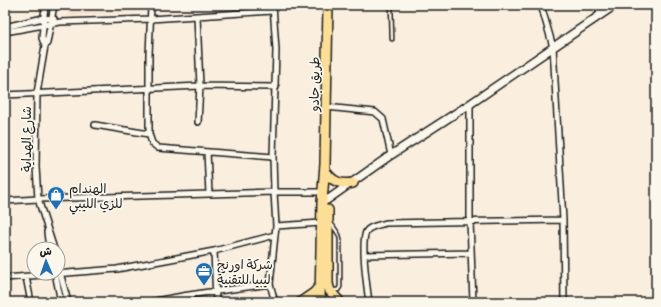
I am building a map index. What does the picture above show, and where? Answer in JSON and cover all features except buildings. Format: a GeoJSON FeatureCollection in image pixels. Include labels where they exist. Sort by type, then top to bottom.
{"type":"FeatureCollection","features":[{"type":"Feature","properties":{"kind":"highway","name":"طريق جادو"},"geometry":{"type":"LineString","coordinates":[[328,5],[326,168],[324,198],[328,284],[330,291],[339,302]]}},
{"type":"Feature","properties":{"kind":"highway"},"geometry":{"type":"LineString","coordinates":[[326,168],[334,181],[340,184],[353,183]]}},
{"type":"Feature","properties":{"kind":"highway","name":"طريق جادو"},"geometry":{"type":"LineString","coordinates":[[319,301],[325,222]]}},
{"type":"Feature","properties":{"kind":"highway"},"geometry":{"type":"LineString","coordinates":[[300,302],[314,293],[321,285]]}},
{"type":"Feature","properties":{"kind":"highway"},"geometry":{"type":"LineString","coordinates":[[319,301],[331,298],[339,302]]}},
{"type":"Feature","properties":{"kind":"street","name":"شارع الهداية"},"geometry":{"type":"LineString","coordinates":[[45,5],[42,38],[45,46]]}},
{"type":"Feature","properties":{"kind":"street","name":"شارع الهداية"},"geometry":{"type":"LineString","coordinates":[[52,241],[38,199],[36,168],[37,93],[54,5]]}},
{"type":"Feature","properties":{"kind":"street"},"geometry":{"type":"LineString","coordinates":[[151,5],[148,88],[149,134],[152,143],[158,148],[273,157]]}},
{"type":"Feature","properties":{"kind":"street"},"geometry":{"type":"LineString","coordinates":[[273,5],[276,50],[273,157],[276,226],[270,284],[275,302]]}},
{"type":"Feature","properties":{"kind":"street"},"geometry":{"type":"LineString","coordinates":[[541,5],[553,47],[563,220],[564,302]]}},
{"type":"Feature","properties":{"kind":"street"},"geometry":{"type":"LineString","coordinates":[[598,5],[600,15]]}},
{"type":"Feature","properties":{"kind":"street"},"geometry":{"type":"LineString","coordinates":[[5,201],[274,192],[324,198],[353,183],[391,155],[470,104],[615,5]]}},
{"type":"Feature","properties":{"kind":"street"},"geometry":{"type":"LineString","coordinates":[[5,32],[43,25],[51,25],[60,22],[151,19],[273,11]]}},
{"type":"Feature","properties":{"kind":"street"},"geometry":{"type":"LineString","coordinates":[[197,16],[200,86],[198,122]]}},
{"type":"Feature","properties":{"kind":"street"},"geometry":{"type":"LineString","coordinates":[[5,27],[43,18],[52,18],[60,22]]}},
{"type":"Feature","properties":{"kind":"street"},"geometry":{"type":"LineString","coordinates":[[5,95],[200,86],[276,87]]}},
{"type":"Feature","properties":{"kind":"street"},"geometry":{"type":"LineString","coordinates":[[470,104],[470,221],[473,302]]}},
{"type":"Feature","properties":{"kind":"street"},"geometry":{"type":"LineString","coordinates":[[326,108],[375,112],[380,115],[383,119],[391,155]]}},
{"type":"Feature","properties":{"kind":"street"},"geometry":{"type":"LineString","coordinates":[[95,125],[149,134]]}},
{"type":"Feature","properties":{"kind":"street"},"geometry":{"type":"LineString","coordinates":[[206,152],[209,194]]}},
{"type":"Feature","properties":{"kind":"street"},"geometry":{"type":"LineString","coordinates":[[369,302],[364,254],[366,232],[370,228],[377,225],[386,223],[563,220]]}},
{"type":"Feature","properties":{"kind":"street"},"geometry":{"type":"LineString","coordinates":[[276,226],[325,222]]}},
{"type":"Feature","properties":{"kind":"street","name":"شارع الهداية"},"geometry":{"type":"LineString","coordinates":[[48,231],[49,241]]}},
{"type":"Feature","properties":{"kind":"street"},"geometry":{"type":"LineString","coordinates":[[66,273],[117,269],[214,251],[275,235]]}},
{"type":"Feature","properties":{"kind":"street"},"geometry":{"type":"LineString","coordinates":[[214,251],[216,302]]}},
{"type":"Feature","properties":{"kind":"street"},"geometry":{"type":"LineString","coordinates":[[364,254],[471,253]]}},
{"type":"Feature","properties":{"kind":"street"},"geometry":{"type":"LineString","coordinates":[[5,278],[26,277]]}},
{"type":"Feature","properties":{"kind":"street"},"geometry":{"type":"LineString","coordinates":[[27,281],[31,302]]}},
{"type":"Feature","properties":{"kind":"street"},"geometry":{"type":"LineString","coordinates":[[58,281],[61,302]]}},
{"type":"Feature","properties":{"kind":"street"},"geometry":{"type":"LineString","coordinates":[[60,281],[68,302]]}},
{"type":"Feature","properties":{"kind":"street"},"geometry":{"type":"LineString","coordinates":[[151,302],[195,293],[216,292],[270,284]]}},
{"type":"Feature","properties":{"kind":"lane"},"geometry":{"type":"LineString","coordinates":[[391,5],[392,39]]}},
{"type":"Feature","properties":{"kind":"shaded area"},"geometry":{"type":"Polygon","coordinates":[[[64,5],[146,6],[137,11],[69,16],[64,9],[64,5]]]}},
{"type":"Feature","properties":{"kind":"place","name":"الهندام للزي الليبي"},"geometry":{"type":"Point","coordinates":[56,210]}},
{"type":"Feature","properties":{"kind":"place","name":"شركة اورنج ليبيا للتقنية"},"geometry":{"type":"Point","coordinates":[204,286]}}]}
